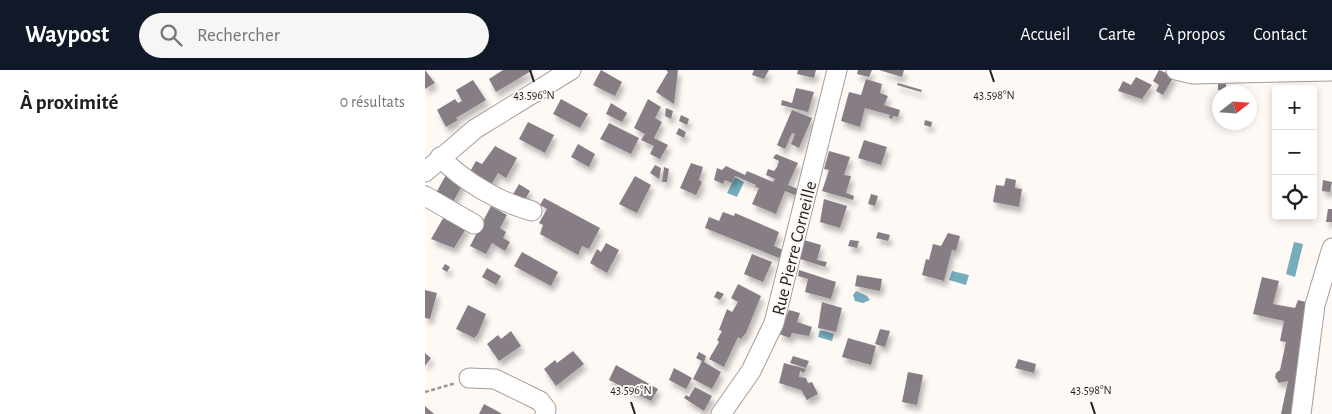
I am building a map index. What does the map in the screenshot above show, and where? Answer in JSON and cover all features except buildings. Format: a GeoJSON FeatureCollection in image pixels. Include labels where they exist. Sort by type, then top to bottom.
{"type":"FeatureCollection","features":[{"type":"Feature","properties":{"kind":"street"},"geometry":{"type":"LineString","coordinates":[[425,172],[440,157],[475,129],[571,70]]}},
{"type":"Feature","properties":{"kind":"street","name":"Rue Pierre Corneille"},"geometry":{"type":"LineString","coordinates":[[721,414],[751,371],[775,323],[837,70]]}},
{"type":"Feature","properties":{"kind":"street"},"geometry":{"type":"LineString","coordinates":[[1176,70],[1193,74],[1332,71]]}},
{"type":"Feature","properties":{"kind":"street"},"geometry":{"type":"LineString","coordinates":[[440,157],[465,179],[508,202],[532,211]]}},
{"type":"Feature","properties":{"kind":"street"},"geometry":{"type":"LineString","coordinates":[[425,196],[474,224]]}},
{"type":"Feature","properties":{"kind":"street"},"geometry":{"type":"LineString","coordinates":[[1301,414],[1315,305],[1332,248]]}},
{"type":"Feature","properties":{"kind":"street"},"geometry":{"type":"LineString","coordinates":[[469,378],[495,379],[541,401],[546,409],[545,414]]}},
{"type":"Feature","properties":{"kind":"path"},"geometry":{"type":"LineString","coordinates":[[425,392],[469,378]]}},
{"type":"Feature","properties":{"kind":"water"},"geometry":{"type":"Polygon","coordinates":[[[735,177],[744,182],[737,197],[727,193],[735,177]]]}},
{"type":"Feature","properties":{"kind":"water"},"geometry":{"type":"Polygon","coordinates":[[[1294,242],[1303,244],[1295,277],[1286,274],[1294,242]]]}},
{"type":"Feature","properties":{"kind":"water"},"geometry":{"type":"Polygon","coordinates":[[[952,271],[969,275],[966,285],[949,280],[952,271]]]}},
{"type":"Feature","properties":{"kind":"water"},"geometry":{"type":"Polygon","coordinates":[[[856,291],[867,296],[870,300],[863,303],[855,301],[853,295],[856,291]]]}},
{"type":"Feature","properties":{"kind":"water"},"geometry":{"type":"Polygon","coordinates":[[[820,330],[834,334],[832,341],[818,337],[820,330]]]}}]}
